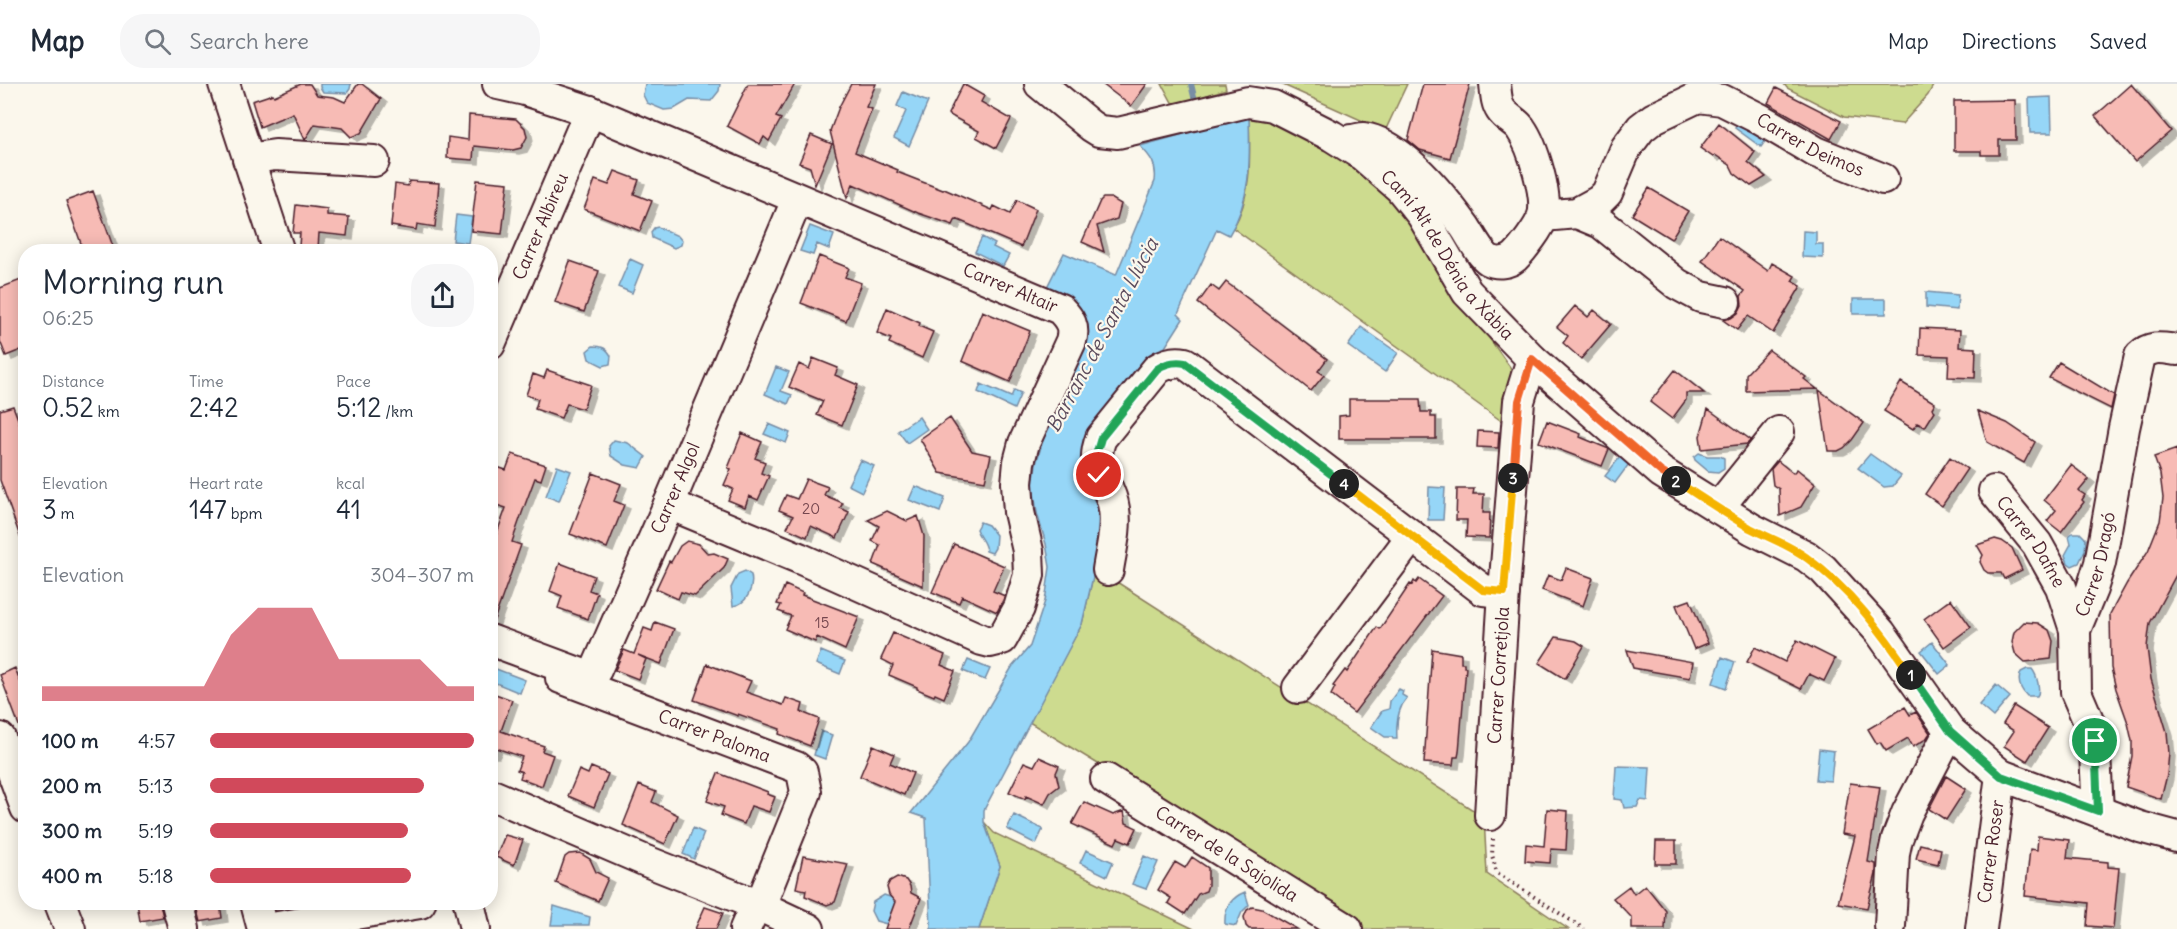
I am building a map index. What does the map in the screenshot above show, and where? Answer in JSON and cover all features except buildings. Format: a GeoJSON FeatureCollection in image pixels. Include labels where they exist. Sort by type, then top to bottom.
{"type":"FeatureCollection","features":[{"type":"Feature","properties":{"kind":"street"},"geometry":{"type":"LineString","coordinates":[[224,84],[276,244]]}},
{"type":"Feature","properties":{"kind":"street","name":"Carrer Altair"},"geometry":{"type":"LineString","coordinates":[[498,84],[560,99],[590,111],[1060,309],[1071,323],[1073,332],[1071,342],[1024,443],[1017,483],[1019,512],[1030,564],[1026,586],[1018,608],[1002,639],[990,642],[982,640],[799,558],[669,504]]}},
{"type":"Feature","properties":{"kind":"street","name":"Camí Alt de Dénia a Xàbia"},"geometry":{"type":"LineString","coordinates":[[1040,84],[1100,131],[1118,133],[1172,120],[1252,96],[1342,142],[1362,155],[1400,188],[1422,215],[1467,292],[1532,359],[1661,472],[1752,529],[1806,556],[1831,578],[1880,632],[1950,731],[2001,776],[2140,827],[2177,837]]}},
{"type":"Feature","properties":{"kind":"street"},"geometry":{"type":"LineString","coordinates":[[1342,142],[1364,138],[1393,152],[1417,169],[1432,185],[1487,259],[1497,263],[1505,262],[1514,257],[1538,226],[1543,216],[1544,202],[1529,143],[1520,127],[1501,110],[1496,98],[1495,84]]}},
{"type":"Feature","properties":{"kind":"street","name":"Carrer Deimos"},"geometry":{"type":"LineString","coordinates":[[1543,216],[1577,213],[1591,207],[1607,193],[1626,148],[1641,128],[1654,118],[1698,97],[1722,100],[1816,152],[1883,179]]}},
{"type":"Feature","properties":{"kind":"street","name":"Carrer Albireu"},"geometry":{"type":"LineString","coordinates":[[498,325],[590,111]]}},
{"type":"Feature","properties":{"kind":"street"},"geometry":{"type":"LineString","coordinates":[[248,159],[274,155],[374,161]]}},
{"type":"Feature","properties":{"kind":"street","name":"Carrer Algol"},"geometry":{"type":"LineString","coordinates":[[498,643],[584,675],[590,675],[596,670],[669,504],[797,200]]}},
{"type":"Feature","properties":{"kind":"street"},"geometry":{"type":"LineString","coordinates":[[1577,213],[1601,223],[1677,284],[1701,297],[1725,302]]}},
{"type":"Feature","properties":{"kind":"street","name":"Carrer Dragó"},"geometry":{"type":"LineString","coordinates":[[2098,811],[2094,734],[2076,692],[2075,630],[2100,563],[2124,428],[2140,356],[2146,350],[2154,347],[2177,350]]}},
{"type":"Feature","properties":{"kind":"street","name":"Carrer Corretjola"},"geometry":{"type":"LineString","coordinates":[[1490,815],[1519,401],[1532,359]]}},
{"type":"Feature","properties":{"kind":"street"},"geometry":{"type":"LineString","coordinates":[[1108,570],[1115,519],[1109,491],[1099,475],[1097,448],[1101,438],[1157,369],[1171,362],[1185,363],[1483,590],[1504,592]]}},
{"type":"Feature","properties":{"kind":"street"},"geometry":{"type":"LineString","coordinates":[[1718,508],[1779,432]]}},
{"type":"Feature","properties":{"kind":"street","name":"Carrer Dafne"},"geometry":{"type":"LineString","coordinates":[[1994,491],[2037,544],[2061,587],[2075,630]]}},
{"type":"Feature","properties":{"kind":"street"},"geometry":{"type":"LineString","coordinates":[[1298,688],[1412,536]]}},
{"type":"Feature","properties":{"kind":"street","name":"Carrer Paloma"},"geometry":{"type":"LineString","coordinates":[[498,654],[785,763],[802,772],[806,792],[753,918]]}},
{"type":"Feature","properties":{"kind":"street"},"geometry":{"type":"LineString","coordinates":[[1890,926],[1894,853],[1897,839],[1910,807],[1950,731]]}},
{"type":"Feature","properties":{"kind":"street"},"geometry":{"type":"LineString","coordinates":[[0,738],[18,786]]}},
{"type":"Feature","properties":{"kind":"street","name":"Carrer Roser"},"geometry":{"type":"LineString","coordinates":[[1981,929],[2001,776]]}},
{"type":"Feature","properties":{"kind":"street","name":"Carrer de la Sajolida"},"geometry":{"type":"LineString","coordinates":[[1106,779],[1347,929]]}},
{"type":"Feature","properties":{"kind":"street"},"geometry":{"type":"LineString","coordinates":[[498,797],[646,861],[753,918],[809,929]]}},
{"type":"Feature","properties":{"kind":"street"},"geometry":{"type":"LineString","coordinates":[[63,910],[70,929]]}},
{"type":"Feature","properties":{"kind":"street"},"geometry":{"type":"LineString","coordinates":[[179,910],[184,929]]}},
{"type":"Feature","properties":{"kind":"street"},"geometry":{"type":"LineString","coordinates":[[257,910],[264,929],[378,910]]}},
{"type":"Feature","properties":{"kind":"street"},"geometry":{"type":"LineString","coordinates":[[471,910],[475,929]]}},
{"type":"Feature","properties":{"kind":"path"},"geometry":{"type":"LineString","coordinates":[[1490,815],[1493,835],[1492,855],[1497,873],[1584,929]]}},
{"type":"Feature","properties":{"kind":"green space"},"geometry":{"type":"Polygon","coordinates":[[[1162,84],[1225,84],[1226,89],[1174,106],[1162,84]]]}},
{"type":"Feature","properties":{"kind":"green space"},"geometry":{"type":"Polygon","coordinates":[[[1281,84],[1407,84],[1385,131],[1281,84]]]}},
{"type":"Feature","properties":{"kind":"green space"},"geometry":{"type":"Polygon","coordinates":[[[1784,84],[1934,84],[1928,95],[1902,124],[1844,117],[1787,88],[1784,84]]]}},
{"type":"Feature","properties":{"kind":"green space"},"geometry":{"type":"Polygon","coordinates":[[[1249,116],[1264,118],[1353,160],[1403,211],[1453,288],[1510,367],[1513,381],[1507,425],[1233,228],[1244,202],[1249,174],[1249,116]]]}},
{"type":"Feature","properties":{"kind":"green space"},"geometry":{"type":"Polygon","coordinates":[[[1095,568],[1484,817],[1487,874],[1568,929],[1360,929],[1029,722],[1082,624],[1095,568]]]}},
{"type":"Feature","properties":{"kind":"green space"},"geometry":{"type":"Polygon","coordinates":[[[984,822],[994,833],[1194,929],[979,929],[1000,866],[984,822]]]}},
{"type":"Feature","properties":{"kind":"water"},"geometry":{"type":"Polygon","coordinates":[[[320,84],[351,84],[347,93],[323,92],[320,84]]]}},
{"type":"Feature","properties":{"kind":"water"},"geometry":{"type":"Polygon","coordinates":[[[645,84],[720,84],[719,91],[711,101],[689,100],[674,109],[664,110],[647,103],[643,95],[645,84]]]}},
{"type":"Feature","properties":{"kind":"water"},"geometry":{"type":"Polygon","coordinates":[[[903,92],[928,102],[909,146],[894,138],[906,111],[897,106],[903,92]]]}},
{"type":"Feature","properties":{"kind":"water"},"geometry":{"type":"Polygon","coordinates":[[[2051,97],[2052,133],[2030,133],[2029,98],[2051,97]]]}},
{"type":"Feature","properties":{"kind":"water"},"geometry":{"type":"Polygon","coordinates":[[[1249,116],[1248,177],[1237,221],[1229,235],[1217,229],[1178,314],[1183,319],[1162,352],[1083,448],[1080,466],[1083,482],[1098,506],[1100,523],[1095,568],[1082,624],[984,810],[984,822],[1000,866],[979,929],[931,929],[926,818],[911,813],[968,742],[1012,667],[1030,646],[1045,601],[1050,567],[1033,486],[1036,464],[1046,429],[1082,343],[1044,293],[1064,253],[1116,275],[1155,181],[1152,162],[1140,146],[1249,116]]]}},
{"type":"Feature","properties":{"kind":"water"},"geometry":{"type":"Polygon","coordinates":[[[1740,119],[1769,136],[1761,147],[1735,128],[1740,119]]]}},
{"type":"Feature","properties":{"kind":"water"},"geometry":{"type":"Polygon","coordinates":[[[456,215],[472,217],[468,243],[453,241],[456,215]]]}},
{"type":"Feature","properties":{"kind":"water"},"geometry":{"type":"Polygon","coordinates":[[[810,226],[834,235],[829,249],[817,244],[813,255],[800,251],[810,226]]]}},
{"type":"Feature","properties":{"kind":"water"},"geometry":{"type":"Polygon","coordinates":[[[658,227],[678,236],[682,241],[681,245],[674,248],[652,238],[651,232],[658,227]]]}},
{"type":"Feature","properties":{"kind":"water"},"geometry":{"type":"Polygon","coordinates":[[[1803,231],[1816,232],[1816,244],[1823,244],[1823,258],[1802,257],[1803,231]]]}},
{"type":"Feature","properties":{"kind":"water"},"geometry":{"type":"Polygon","coordinates":[[[982,237],[995,244],[993,247],[1009,255],[1003,266],[975,252],[982,237]]]}},
{"type":"Feature","properties":{"kind":"water"},"geometry":{"type":"Polygon","coordinates":[[[630,259],[643,265],[632,293],[618,287],[630,259]]]}},
{"type":"Feature","properties":{"kind":"water"},"geometry":{"type":"Polygon","coordinates":[[[1926,292],[1958,295],[1957,310],[1926,307],[1926,292]]]}},
{"type":"Feature","properties":{"kind":"water"},"geometry":{"type":"Polygon","coordinates":[[[1853,299],[1886,299],[1886,314],[1853,314],[1853,299]]]}},
{"type":"Feature","properties":{"kind":"water"},"geometry":{"type":"Polygon","coordinates":[[[1361,327],[1398,353],[1385,372],[1348,346],[1361,327]]]}},
{"type":"Feature","properties":{"kind":"water"},"geometry":{"type":"Polygon","coordinates":[[[593,346],[602,347],[608,351],[611,356],[610,364],[603,366],[589,359],[587,351],[593,346]]]}},
{"type":"Feature","properties":{"kind":"water"},"geometry":{"type":"Polygon","coordinates":[[[776,367],[789,372],[781,391],[792,395],[788,404],[765,394],[776,367]]]}},
{"type":"Feature","properties":{"kind":"water"},"geometry":{"type":"Polygon","coordinates":[[[981,384],[1011,397],[1014,390],[1021,393],[1014,409],[978,392],[981,384]]]}},
{"type":"Feature","properties":{"kind":"water"},"geometry":{"type":"Polygon","coordinates":[[[919,417],[927,429],[907,443],[898,431],[919,417]]]}},
{"type":"Feature","properties":{"kind":"water"},"geometry":{"type":"Polygon","coordinates":[[[769,424],[790,433],[786,443],[764,434],[769,424]]]}},
{"type":"Feature","properties":{"kind":"water"},"geometry":{"type":"Polygon","coordinates":[[[614,440],[628,443],[646,457],[640,468],[625,465],[611,456],[609,446],[614,440]]]}},
{"type":"Feature","properties":{"kind":"water"},"geometry":{"type":"Polygon","coordinates":[[[1699,453],[1724,458],[1724,468],[1718,472],[1708,471],[1695,460],[1694,457],[1699,453]]]}},
{"type":"Feature","properties":{"kind":"water"},"geometry":{"type":"Polygon","coordinates":[[[1870,454],[1901,476],[1893,486],[1884,487],[1858,468],[1870,454]]]}},
{"type":"Feature","properties":{"kind":"water"},"geometry":{"type":"Polygon","coordinates":[[[1620,457],[1629,464],[1615,483],[1605,476],[1620,457]]]}},
{"type":"Feature","properties":{"kind":"water"},"geometry":{"type":"Polygon","coordinates":[[[860,460],[874,466],[862,492],[848,485],[860,460]]]}},
{"type":"Feature","properties":{"kind":"water"},"geometry":{"type":"Polygon","coordinates":[[[557,466],[571,471],[559,501],[546,496],[557,466]]]}},
{"type":"Feature","properties":{"kind":"water"},"geometry":{"type":"Polygon","coordinates":[[[915,486],[945,498],[940,512],[909,500],[915,486]]]}},
{"type":"Feature","properties":{"kind":"water"},"geometry":{"type":"Polygon","coordinates":[[[1429,487],[1445,488],[1443,520],[1428,520],[1429,487]]]}},
{"type":"Feature","properties":{"kind":"water"},"geometry":{"type":"Polygon","coordinates":[[[980,522],[988,525],[996,535],[995,548],[992,553],[986,551],[976,529],[980,522]]]}},
{"type":"Feature","properties":{"kind":"water"},"geometry":{"type":"Polygon","coordinates":[[[2072,533],[2080,533],[2086,539],[2085,550],[2079,563],[2072,566],[2065,555],[2071,544],[2069,536],[2072,533]]]}},
{"type":"Feature","properties":{"kind":"water"},"geometry":{"type":"Polygon","coordinates":[[[745,571],[751,575],[750,590],[746,599],[733,606],[731,588],[738,574],[745,571]]]}},
{"type":"Feature","properties":{"kind":"water"},"geometry":{"type":"Polygon","coordinates":[[[1932,642],[1950,665],[1939,674],[1921,651],[1932,642]]]}},
{"type":"Feature","properties":{"kind":"water"},"geometry":{"type":"Polygon","coordinates":[[[821,651],[845,661],[840,674],[816,664],[821,651]]]}},
{"type":"Feature","properties":{"kind":"water"},"geometry":{"type":"Polygon","coordinates":[[[1722,657],[1735,662],[1726,688],[1713,683],[1722,657]]]}},
{"type":"Feature","properties":{"kind":"water"},"geometry":{"type":"Polygon","coordinates":[[[968,660],[990,669],[985,680],[963,671],[968,660]]]}},
{"type":"Feature","properties":{"kind":"water"},"geometry":{"type":"Polygon","coordinates":[[[2032,669],[2035,675],[2038,687],[2037,696],[2027,696],[2020,685],[2021,672],[2032,669]]]}},
{"type":"Feature","properties":{"kind":"water"},"geometry":{"type":"Polygon","coordinates":[[[498,670],[525,680],[520,693],[498,684],[498,670]]]}},
{"type":"Feature","properties":{"kind":"water"},"geometry":{"type":"Polygon","coordinates":[[[1996,685],[2010,697],[1993,717],[1979,705],[1996,685]]]}},
{"type":"Feature","properties":{"kind":"water"},"geometry":{"type":"Polygon","coordinates":[[[1399,689],[1407,698],[1398,717],[1397,739],[1393,739],[1385,737],[1371,727],[1382,711],[1389,709],[1390,701],[1399,689]]]}},
{"type":"Feature","properties":{"kind":"water"},"geometry":{"type":"Polygon","coordinates":[[[821,731],[832,735],[825,759],[814,755],[821,731]]]}},
{"type":"Feature","properties":{"kind":"water"},"geometry":{"type":"Polygon","coordinates":[[[1819,749],[1834,751],[1831,781],[1816,780],[1819,749]]]}},
{"type":"Feature","properties":{"kind":"water"},"geometry":{"type":"Polygon","coordinates":[[[1616,766],[1650,767],[1648,801],[1640,800],[1637,807],[1624,808],[1622,800],[1614,799],[1616,766]]]}},
{"type":"Feature","properties":{"kind":"water"},"geometry":{"type":"Polygon","coordinates":[[[1014,815],[1043,829],[1036,844],[1007,829],[1014,815]]]}},
{"type":"Feature","properties":{"kind":"water"},"geometry":{"type":"Polygon","coordinates":[[[693,828],[704,833],[694,859],[683,854],[693,828]]]}},
{"type":"Feature","properties":{"kind":"water"},"geometry":{"type":"Polygon","coordinates":[[[1086,850],[1113,862],[1107,876],[1080,863],[1086,850]]]}},
{"type":"Feature","properties":{"kind":"water"},"geometry":{"type":"Polygon","coordinates":[[[1144,856],[1158,862],[1146,889],[1132,884],[1144,856]]]}},
{"type":"Feature","properties":{"kind":"water"},"geometry":{"type":"Polygon","coordinates":[[[1245,892],[1249,905],[1242,912],[1236,926],[1225,924],[1229,905],[1235,897],[1245,892]]]}},
{"type":"Feature","properties":{"kind":"water"},"geometry":{"type":"Polygon","coordinates":[[[884,895],[896,899],[887,924],[876,921],[871,911],[873,902],[884,895]]]}},
{"type":"Feature","properties":{"kind":"water"},"geometry":{"type":"Polygon","coordinates":[[[554,906],[590,917],[589,925],[551,925],[554,906]]]}},
{"type":"Feature","properties":{"kind":"waterway","name":"Barranc de Santa Llúcia"},"geometry":{"type":"LineString","coordinates":[[1191,84],[1196,105]]}},
{"type":"Feature","properties":{"kind":"route"},"geometry":{"type":"LineString","coordinates":[[1099,475],[1096,455],[1101,438],[1157,369],[1171,362],[1185,363],[1483,590],[1504,592],[1519,401],[1532,359],[1661,472],[1752,529],[1806,556],[1822,570],[1880,632],[1950,731],[2001,776],[2098,811],[2095,741]]}}]}
